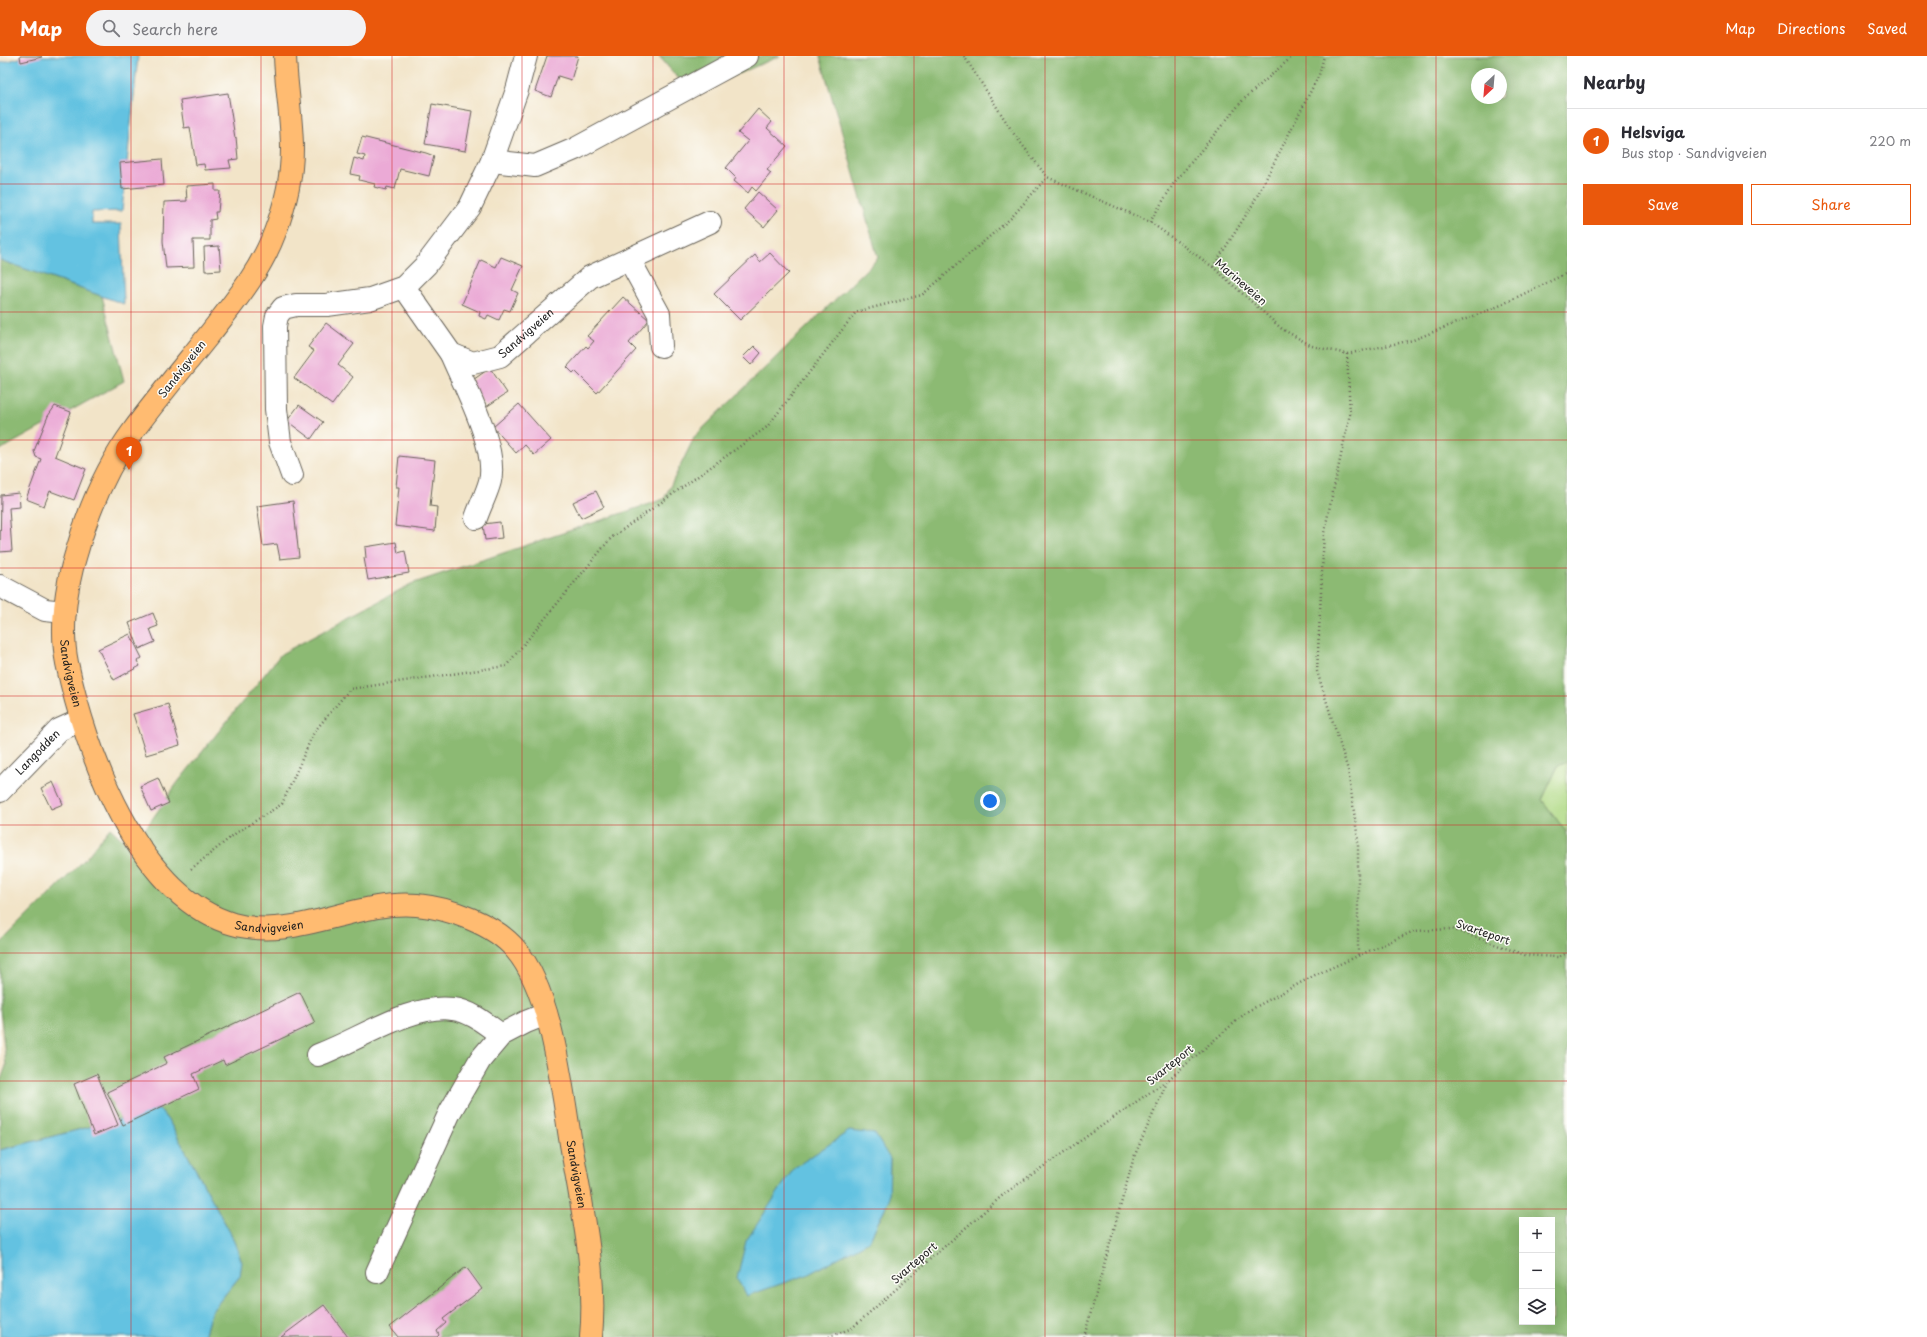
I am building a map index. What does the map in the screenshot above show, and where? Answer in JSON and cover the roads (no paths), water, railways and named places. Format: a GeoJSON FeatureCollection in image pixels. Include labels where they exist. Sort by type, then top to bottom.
{"type":"FeatureCollection","features":[{"type":"Feature","properties":{"kind":"main road","name":"Sandvigveien"},"geometry":{"type":"LineString","coordinates":[[285,56],[292,148],[290,173],[276,230],[262,263],[244,291],[130,435],[101,485],[82,531],[71,570],[65,612],[65,657],[81,720],[102,778],[135,840],[155,867],[189,900],[209,914],[235,925],[279,927],[397,904],[418,905],[458,914],[502,937],[516,950],[534,978],[546,1014],[561,1084],[591,1264],[591,1337]]}},
{"type":"Feature","properties":{"kind":"street"},"geometry":{"type":"LineString","coordinates":[[292,475],[280,442],[276,409],[275,326],[277,316],[283,308],[289,306],[327,305],[370,299],[404,287],[426,265],[470,207],[492,161],[517,90],[526,56]]}},
{"type":"Feature","properties":{"kind":"street"},"geometry":{"type":"LineString","coordinates":[[492,161],[535,166],[575,149],[747,56]]}},
{"type":"Feature","properties":{"kind":"street","name":"Sandvigveien"},"geometry":{"type":"LineString","coordinates":[[451,354],[473,363],[500,356],[590,277],[710,222]]}},
{"type":"Feature","properties":{"kind":"street"},"geometry":{"type":"LineString","coordinates":[[629,259],[659,314],[661,346]]}},
{"type":"Feature","properties":{"kind":"street"},"geometry":{"type":"LineString","coordinates":[[404,287],[451,354],[481,425],[490,456],[490,480],[476,518]]}},
{"type":"Feature","properties":{"kind":"street"},"geometry":{"type":"LineString","coordinates":[[0,586],[46,610],[65,612]]}},
{"type":"Feature","properties":{"kind":"street","name":"Langodden"},"geometry":{"type":"LineString","coordinates":[[0,791],[59,730],[81,720]]}},
{"type":"Feature","properties":{"kind":"street"},"geometry":{"type":"LineString","coordinates":[[318,1055],[404,1017],[426,1009],[454,1009],[467,1013],[479,1019],[501,1035]]}},
{"type":"Feature","properties":{"kind":"street"},"geometry":{"type":"LineString","coordinates":[[376,1272],[450,1112],[480,1060],[501,1035],[526,1022],[546,1014]]}},
{"type":"Feature","properties":{"kind":"water"},"geometry":{"type":"Polygon","coordinates":[[[27,56],[138,56],[122,211],[92,212],[92,224],[121,224],[124,304],[0,260],[0,63],[27,56]]]}},
{"type":"Feature","properties":{"kind":"water"},"geometry":{"type":"Polygon","coordinates":[[[159,1109],[170,1123],[231,1234],[242,1262],[240,1276],[211,1312],[204,1337],[0,1337],[0,1150],[159,1109]]]}},
{"type":"Feature","properties":{"kind":"water"},"geometry":{"type":"Polygon","coordinates":[[[849,1131],[875,1134],[890,1159],[889,1200],[869,1241],[807,1275],[746,1296],[737,1278],[746,1241],[794,1168],[849,1131]]]}},
{"type":"Feature","properties":{"kind":"place","name":"Helsviga"},"geometry":{"type":"Point","coordinates":[129,470]}}]}
